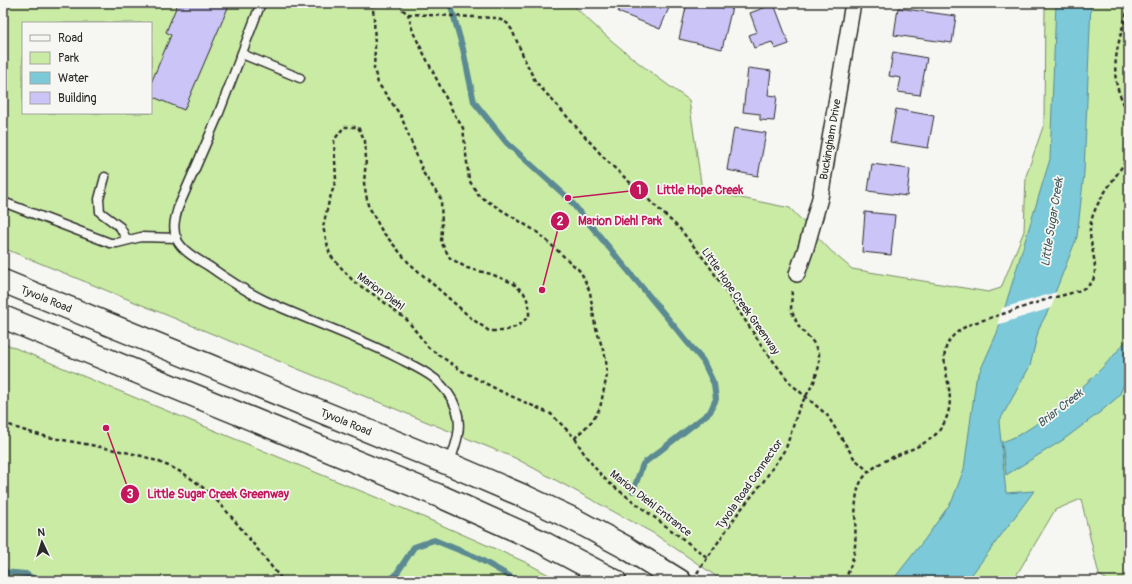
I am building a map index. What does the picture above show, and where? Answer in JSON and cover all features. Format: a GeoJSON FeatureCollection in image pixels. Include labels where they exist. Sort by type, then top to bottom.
{"type":"FeatureCollection","features":[{"type":"Feature","properties":{"kind":"main road","name":"Tyvola Road"},"geometry":{"type":"LineString","coordinates":[[3,281],[526,496],[688,578]]}},
{"type":"Feature","properties":{"kind":"main road"},"geometry":{"type":"LineString","coordinates":[[3,317],[442,497],[540,540],[615,581]]}},
{"type":"Feature","properties":{"kind":"street","name":"Buckingham Drive"},"geometry":{"type":"LineString","coordinates":[[797,274],[820,198],[853,3]]}},
{"type":"Feature","properties":{"kind":"lane"},"geometry":{"type":"LineString","coordinates":[[261,3],[217,118],[178,208],[175,222],[175,234],[183,248],[193,256],[249,293],[357,338],[389,353],[433,378],[451,398],[458,414],[458,437],[449,464]]}},
{"type":"Feature","properties":{"kind":"lane"},"geometry":{"type":"LineString","coordinates":[[242,54],[300,78]]}},
{"type":"Feature","properties":{"kind":"lane"},"geometry":{"type":"LineString","coordinates":[[106,177],[99,199],[100,212],[120,227],[126,240]]}},
{"type":"Feature","properties":{"kind":"lane"},"geometry":{"type":"LineString","coordinates":[[3,202],[110,243],[141,237],[177,238]]}},
{"type":"Feature","properties":{"kind":"path","name":"Marion Diehl"},"geometry":{"type":"LineString","coordinates":[[372,3],[375,47],[374,69],[378,83],[401,116],[424,174],[441,199],[441,242],[450,258],[467,268],[491,274],[513,283],[524,293],[527,299],[529,304],[529,316],[518,326],[504,331],[489,331],[471,318],[408,262],[382,231],[368,205],[364,183],[366,159],[365,141],[358,127],[344,127],[334,140],[336,180],[323,227],[330,255],[354,282],[376,296],[407,320],[429,348],[462,371],[502,392],[551,414],[575,438]]}},
{"type":"Feature","properties":{"kind":"path"},"geometry":{"type":"LineString","coordinates":[[400,3],[403,10],[408,14],[413,32],[453,112],[463,128],[469,180],[479,196],[537,232],[580,272],[590,292],[595,325],[606,359],[607,375],[600,408],[592,421],[575,438]]}},
{"type":"Feature","properties":{"kind":"path"},"geometry":{"type":"LineString","coordinates":[[1129,6],[1115,69],[1117,86],[1125,103],[1129,118]]}},
{"type":"Feature","properties":{"kind":"path","name":"Little Hope Creek Greenway"},"geometry":{"type":"LineString","coordinates":[[408,14],[495,18],[507,23],[535,81],[607,161],[680,230],[703,258],[764,349],[791,384],[834,424],[854,458],[869,472]]}},
{"type":"Feature","properties":{"kind":"path"},"geometry":{"type":"LineString","coordinates":[[845,581],[854,554],[856,513],[859,487],[862,480],[881,462],[924,444],[940,431],[946,421],[950,405],[950,396],[944,365],[946,347],[958,331],[973,323],[1080,289],[1091,283],[1095,267],[1090,239],[1094,210],[1129,154]]}},
{"type":"Feature","properties":{"kind":"path","name":"Tyvola Road Connector"},"geometry":{"type":"LineString","coordinates":[[688,578],[708,558],[738,513],[763,482],[786,448],[794,420],[804,397],[814,382],[819,366],[819,353],[813,342],[798,327],[791,310],[792,290],[797,274]]}},
{"type":"Feature","properties":{"kind":"path"},"geometry":{"type":"LineString","coordinates":[[3,422],[38,436],[155,460],[179,471],[204,488],[223,507],[283,581]]}},
{"type":"Feature","properties":{"kind":"path","name":"Marion Diehl Entrance"},"geometry":{"type":"LineString","coordinates":[[575,438],[583,453],[609,483],[708,558]]}},
{"type":"Feature","properties":{"kind":"green space"},"geometry":{"type":"Polygon","coordinates":[[[3,3],[571,3],[628,54],[689,100],[702,190],[790,208],[831,251],[852,269],[988,292],[1001,288],[1024,231],[1026,176],[1044,124],[1045,3],[1129,3],[1129,581],[1109,581],[1099,575],[1081,499],[1055,510],[1013,581],[723,581],[653,533],[515,458],[3,248],[3,3]]]}},
{"type":"Feature","properties":{"kind":"green space"},"geometry":{"type":"Polygon","coordinates":[[[3,343],[414,513],[525,562],[560,581],[3,581],[3,343]]]}},
{"type":"Feature","properties":{"kind":"water","name":"Little Sugar Creek"},"geometry":{"type":"Polygon","coordinates":[[[1056,3],[1091,3],[1084,173],[1077,237],[1047,313],[1039,328],[1030,366],[999,422],[1006,493],[1034,491],[967,581],[892,581],[952,501],[964,469],[976,380],[997,333],[1050,159],[1056,3]]]}},
{"type":"Feature","properties":{"kind":"water","name":"Briar Creek"},"geometry":{"type":"Polygon","coordinates":[[[1129,337],[1129,372],[1119,396],[1063,440],[1006,475],[1002,442],[1031,428],[1067,400],[1104,366],[1129,337]]]}},
{"type":"Feature","properties":{"kind":"pier"},"geometry":{"type":"Polygon","coordinates":[[[1057,292],[1051,308],[997,325],[1002,308],[1057,292]]]}},
{"type":"Feature","properties":{"kind":"building"},"geometry":{"type":"Polygon","coordinates":[[[178,3],[230,3],[184,110],[152,96],[152,81],[171,35],[166,32],[178,3]]]}},
{"type":"Feature","properties":{"kind":"building"},"geometry":{"type":"Polygon","coordinates":[[[622,3],[671,3],[660,29],[618,12],[622,3]]]}},
{"type":"Feature","properties":{"kind":"building"},"geometry":{"type":"Polygon","coordinates":[[[687,3],[733,3],[722,49],[679,39],[687,3]]]}},
{"type":"Feature","properties":{"kind":"building"},"geometry":{"type":"Polygon","coordinates":[[[774,4],[789,44],[775,49],[772,42],[754,48],[749,35],[757,32],[750,13],[774,4]]]}},
{"type":"Feature","properties":{"kind":"building"},"geometry":{"type":"Polygon","coordinates":[[[898,8],[956,16],[952,43],[894,35],[898,8]]]}},
{"type":"Feature","properties":{"kind":"building"},"geometry":{"type":"Polygon","coordinates":[[[893,52],[927,58],[920,95],[898,92],[901,78],[889,76],[893,52]]]}},
{"type":"Feature","properties":{"kind":"building"},"geometry":{"type":"Polygon","coordinates":[[[748,68],[771,71],[768,95],[777,96],[774,121],[760,120],[760,114],[743,112],[748,68]]]}},
{"type":"Feature","properties":{"kind":"building"},"geometry":{"type":"Polygon","coordinates":[[[896,109],[934,116],[928,148],[890,142],[896,109]]]}},
{"type":"Feature","properties":{"kind":"building"},"geometry":{"type":"Polygon","coordinates":[[[734,128],[766,133],[758,176],[727,170],[734,128]]]}},
{"type":"Feature","properties":{"kind":"building"},"geometry":{"type":"Polygon","coordinates":[[[872,164],[910,169],[907,196],[868,191],[872,164]]]}},
{"type":"Feature","properties":{"kind":"building"},"geometry":{"type":"Polygon","coordinates":[[[865,212],[895,215],[891,255],[862,252],[865,212]]]}},
{"type":"Feature","properties":{"kind":"waterway"},"geometry":{"type":"LineString","coordinates":[[450,3],[463,49],[474,102],[507,143],[568,198],[703,361],[714,384],[716,399],[710,412],[643,464],[633,491]]}},
{"type":"Feature","properties":{"kind":"waterway"},"geometry":{"type":"LineString","coordinates":[[386,581],[395,576],[414,547],[434,540],[476,557],[518,581]]}},
{"type":"Feature","properties":{"kind":"waterway"},"geometry":{"type":"LineString","coordinates":[[3,572],[26,574],[37,581]]}},
{"type":"Feature","properties":{"kind":"place","name":"Little Hope Creek"},"geometry":{"type":"Point","coordinates":[568,198]}},
{"type":"Feature","properties":{"kind":"place","name":"Marion Diehl Park"},"geometry":{"type":"Point","coordinates":[542,290]}},
{"type":"Feature","properties":{"kind":"place","name":"Little Sugar Creek Greenway"},"geometry":{"type":"Point","coordinates":[106,428]}}]}
